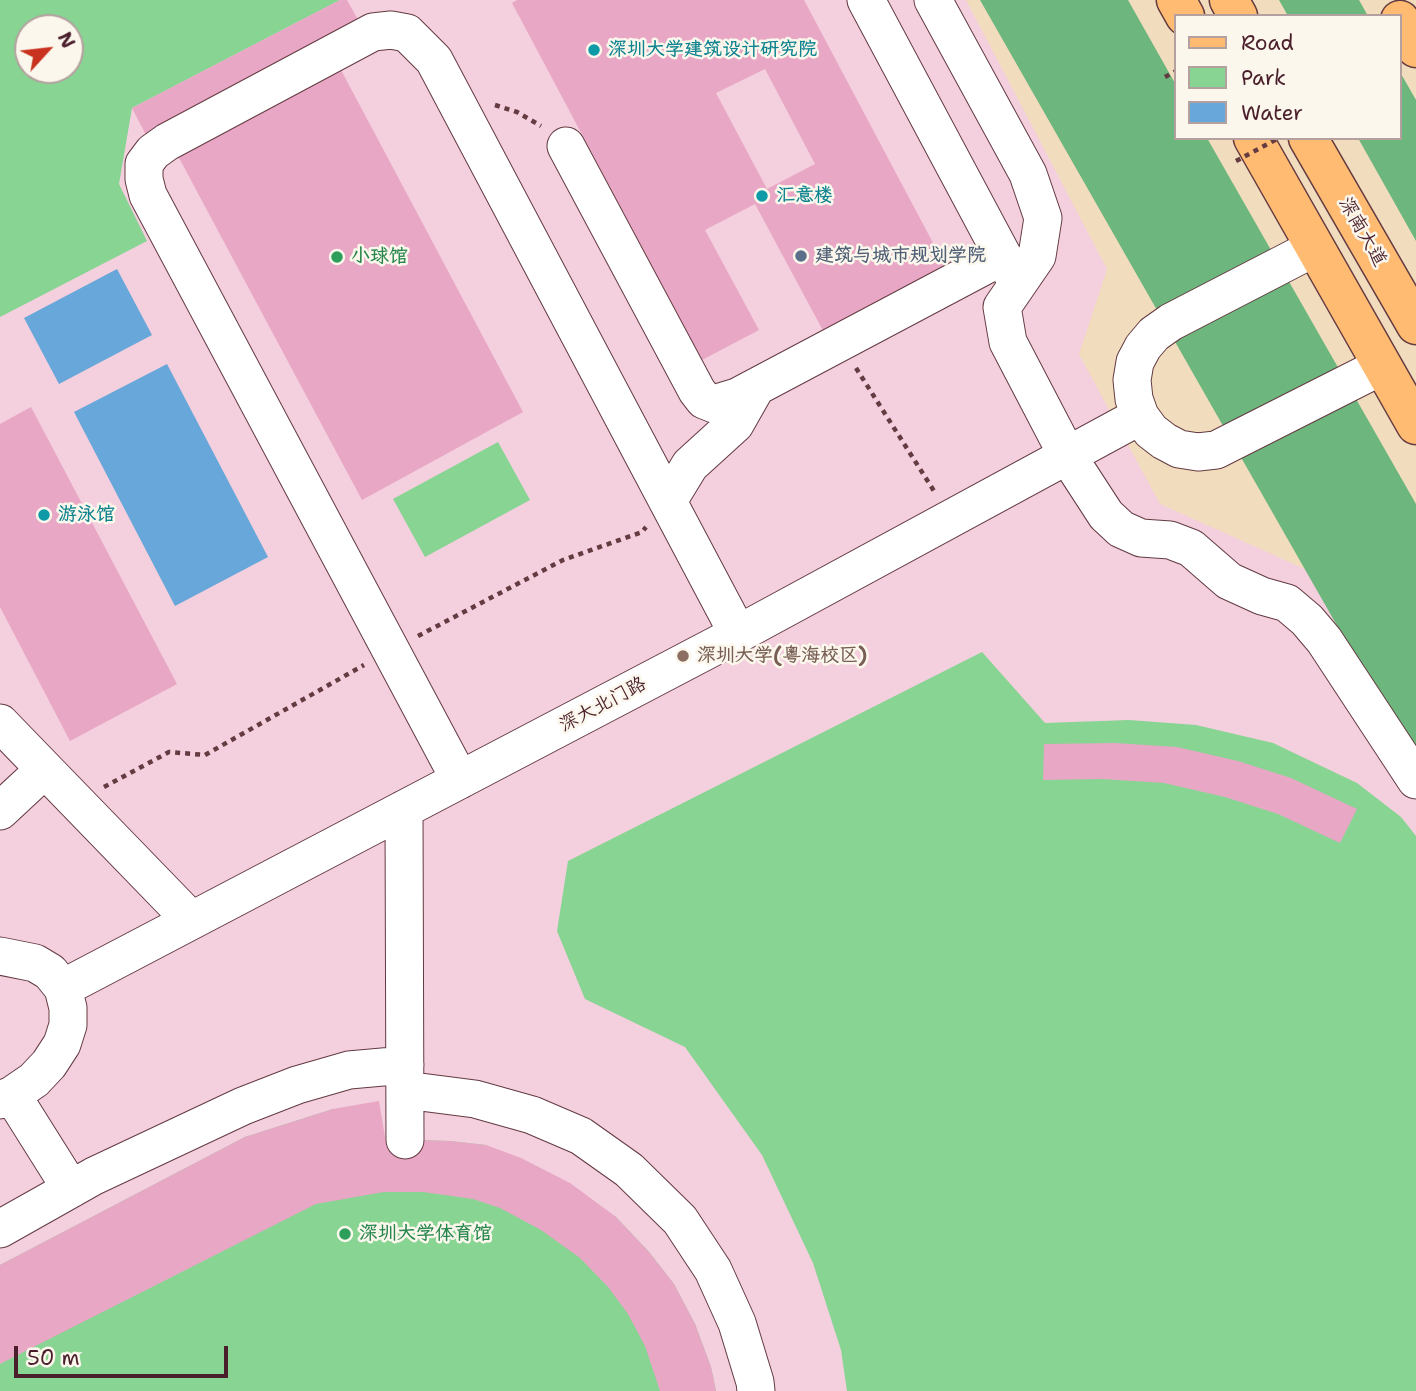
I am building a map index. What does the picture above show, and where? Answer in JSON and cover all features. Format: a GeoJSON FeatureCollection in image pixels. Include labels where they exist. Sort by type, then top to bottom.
{"type":"FeatureCollection","features":[{"type":"Feature","properties":{"kind":"main road"},"geometry":{"type":"LineString","coordinates":[[1402,23],[1416,48]]}},
{"type":"Feature","properties":{"kind":"main road","name":"深南大道"},"geometry":{"type":"LineString","coordinates":[[1309,140],[1416,325]]}},
{"type":"Feature","properties":{"kind":"main road"},"geometry":{"type":"LineString","coordinates":[[1244,150],[1314,248],[1416,425]]}},
{"type":"Feature","properties":{"kind":"street"},"geometry":{"type":"LineString","coordinates":[[866,0],[1010,270],[1002,307],[1009,342],[1067,456],[1106,515],[1121,529],[1141,538],[1170,540],[1191,548],[1229,581],[1262,596],[1287,603],[1307,620],[1324,640],[1416,780]]}},
{"type":"Feature","properties":{"kind":"street"},"geometry":{"type":"LineString","coordinates":[[566,146],[697,391],[704,400],[714,404],[724,402],[840,342],[1037,256],[1043,218],[1028,174],[933,0]]}},
{"type":"Feature","properties":{"kind":"street"},"geometry":{"type":"LineString","coordinates":[[460,780],[148,195],[144,179],[145,164],[153,152],[373,32],[391,30],[407,33],[435,60],[738,634]]}},
{"type":"Feature","properties":{"kind":"street"},"geometry":{"type":"LineString","coordinates":[[1314,248],[1171,322],[1154,334],[1143,346],[1135,362],[1132,380],[1134,399],[1140,416],[1152,431],[1179,449],[1198,452],[1216,450],[1382,366]]}},
{"type":"Feature","properties":{"kind":"street"},"geometry":{"type":"LineString","coordinates":[[668,501],[690,465],[735,424],[756,387]]}},
{"type":"Feature","properties":{"kind":"street","name":"深大北门路"},"geometry":{"type":"LineString","coordinates":[[63,988],[738,634],[1140,416]]}},
{"type":"Feature","properties":{"kind":"street"},"geometry":{"type":"LineString","coordinates":[[0,723],[191,920]]}},
{"type":"Feature","properties":{"kind":"street"},"geometry":{"type":"LineString","coordinates":[[0,811],[44,770]]}},
{"type":"Feature","properties":{"kind":"street"},"geometry":{"type":"LineString","coordinates":[[404,809],[405,1140]]}},
{"type":"Feature","properties":{"kind":"street"},"geometry":{"type":"LineString","coordinates":[[0,956],[35,963],[50,972],[63,988],[68,1008],[68,1025],[62,1044],[34,1080],[6,1097],[71,1189]]}},
{"type":"Feature","properties":{"kind":"street"},"geometry":{"type":"LineString","coordinates":[[0,1229],[71,1189],[243,1106],[297,1085],[349,1070],[405,1078],[532,1115],[581,1136],[629,1170],[680,1220],[713,1270],[737,1323],[756,1391]]}},
{"type":"Feature","properties":{"kind":"path"},"geometry":{"type":"LineString","coordinates":[[1165,77],[1174,72]]}},
{"type":"Feature","properties":{"kind":"path"},"geometry":{"type":"LineString","coordinates":[[1244,150],[1273,140]]}},
{"type":"Feature","properties":{"kind":"path"},"geometry":{"type":"LineString","coordinates":[[840,342],[951,519]]}},
{"type":"Feature","properties":{"kind":"shaded area","name":"深圳大学(粤海校区)"},"geometry":{"type":"Polygon","coordinates":[[[0,0],[966,0],[1107,269],[1079,354],[1160,504],[1316,574],[1416,738],[1416,1391],[0,1391],[0,0]]]}},
{"type":"Feature","properties":{"kind":"green space"},"geometry":{"type":"Polygon","coordinates":[[[0,0],[340,0],[132,108],[119,184],[147,241],[0,317],[0,0]]]}},
{"type":"Feature","properties":{"kind":"green space"},"geometry":{"type":"Polygon","coordinates":[[[980,0],[1128,0],[1174,81],[1174,140],[1208,140],[1416,504],[1416,764],[980,0]]]}},
{"type":"Feature","properties":{"kind":"green space"},"geometry":{"type":"Polygon","coordinates":[[[1279,0],[1359,0],[1367,14],[1287,14],[1279,0]]]}},
{"type":"Feature","properties":{"kind":"green space"},"geometry":{"type":"Polygon","coordinates":[[[1402,76],[1416,100],[1416,241],[1359,140],[1402,140],[1402,76]]]}},
{"type":"Feature","properties":{"kind":"green space"},"geometry":{"type":"Polygon","coordinates":[[[498,442],[530,500],[425,557],[393,499],[498,442]]]}},
{"type":"Feature","properties":{"kind":"green space"},"geometry":{"type":"Polygon","coordinates":[[[982,652],[1045,723],[1129,720],[1196,725],[1273,743],[1357,783],[1401,817],[1416,836],[1416,1391],[847,1391],[841,1350],[813,1263],[762,1155],[685,1047],[585,999],[557,931],[568,861],[982,652]]]}},
{"type":"Feature","properties":{"kind":"green space","name":"深圳大学体育馆"},"geometry":{"type":"Polygon","coordinates":[[[333,1109],[386,1143],[418,1140],[486,1145],[616,1217],[674,1284],[695,1324],[711,1367],[716,1391],[0,1391],[0,1265],[245,1137],[333,1109]]]}},
{"type":"Feature","properties":{"kind":"water"},"geometry":{"type":"Polygon","coordinates":[[[117,269],[152,335],[59,384],[24,318],[117,269]]]}},
{"type":"Feature","properties":{"kind":"water"},"geometry":{"type":"Polygon","coordinates":[[[167,364],[268,557],[175,606],[74,412],[167,364]]]}},
{"type":"Feature","properties":{"kind":"building"},"geometry":{"type":"Polygon","coordinates":[[[340,0],[347,0],[361,25],[147,137],[132,108],[340,0]]]}},
{"type":"Feature","properties":{"kind":"building","name":"汇意楼"},"geometry":{"type":"Polygon","coordinates":[[[517,0],[804,0],[949,273],[827,338],[755,204],[705,230],[759,330],[702,360],[512,3],[517,0]],[[765,69],[716,93],[767,189],[815,164],[765,69]]]}},
{"type":"Feature","properties":{"kind":"building","name":"小球馆"},"geometry":{"type":"Polygon","coordinates":[[[341,70],[523,412],[362,500],[178,156],[341,70]]]}},
{"type":"Feature","properties":{"kind":"building","name":"游泳馆"},"geometry":{"type":"Polygon","coordinates":[[[31,407],[177,684],[70,741],[0,607],[0,424],[31,407]]]}},
{"type":"Feature","properties":{"kind":"building"},"geometry":{"type":"Polygon","coordinates":[[[1115,743],[1177,747],[1238,761],[1291,778],[1357,809],[1340,843],[1278,814],[1225,797],[1164,783],[1102,779],[1043,780],[1044,744],[1115,743]]]}},
{"type":"Feature","properties":{"kind":"building"},"geometry":{"type":"Polygon","coordinates":[[[379,1101],[386,1143],[418,1140],[486,1145],[521,1158],[570,1183],[616,1217],[674,1284],[695,1324],[711,1367],[716,1391],[660,1391],[645,1346],[628,1314],[608,1287],[580,1258],[541,1230],[500,1208],[473,1199],[423,1192],[384,1192],[316,1204],[0,1364],[0,1265],[245,1137],[333,1109],[379,1101]]]}},
{"type":"Feature","properties":{"kind":"place","name":"深圳大学建筑设计研究院"},"geometry":{"type":"Point","coordinates":[594,50]}},
{"type":"Feature","properties":{"kind":"place","name":"汇意楼"},"geometry":{"type":"Point","coordinates":[762,196]}},
{"type":"Feature","properties":{"kind":"place","name":"建筑与城市规划学院"},"geometry":{"type":"Point","coordinates":[801,256]}},
{"type":"Feature","properties":{"kind":"place","name":"小球馆"},"geometry":{"type":"Point","coordinates":[337,257]}},
{"type":"Feature","properties":{"kind":"place","name":"游泳馆"},"geometry":{"type":"Point","coordinates":[44,515]}},
{"type":"Feature","properties":{"kind":"place","name":"深圳大学(粤海校区)"},"geometry":{"type":"Point","coordinates":[683,656]}},
{"type":"Feature","properties":{"kind":"place","name":"深圳大学体育馆"},"geometry":{"type":"Point","coordinates":[345,1234]}}]}
